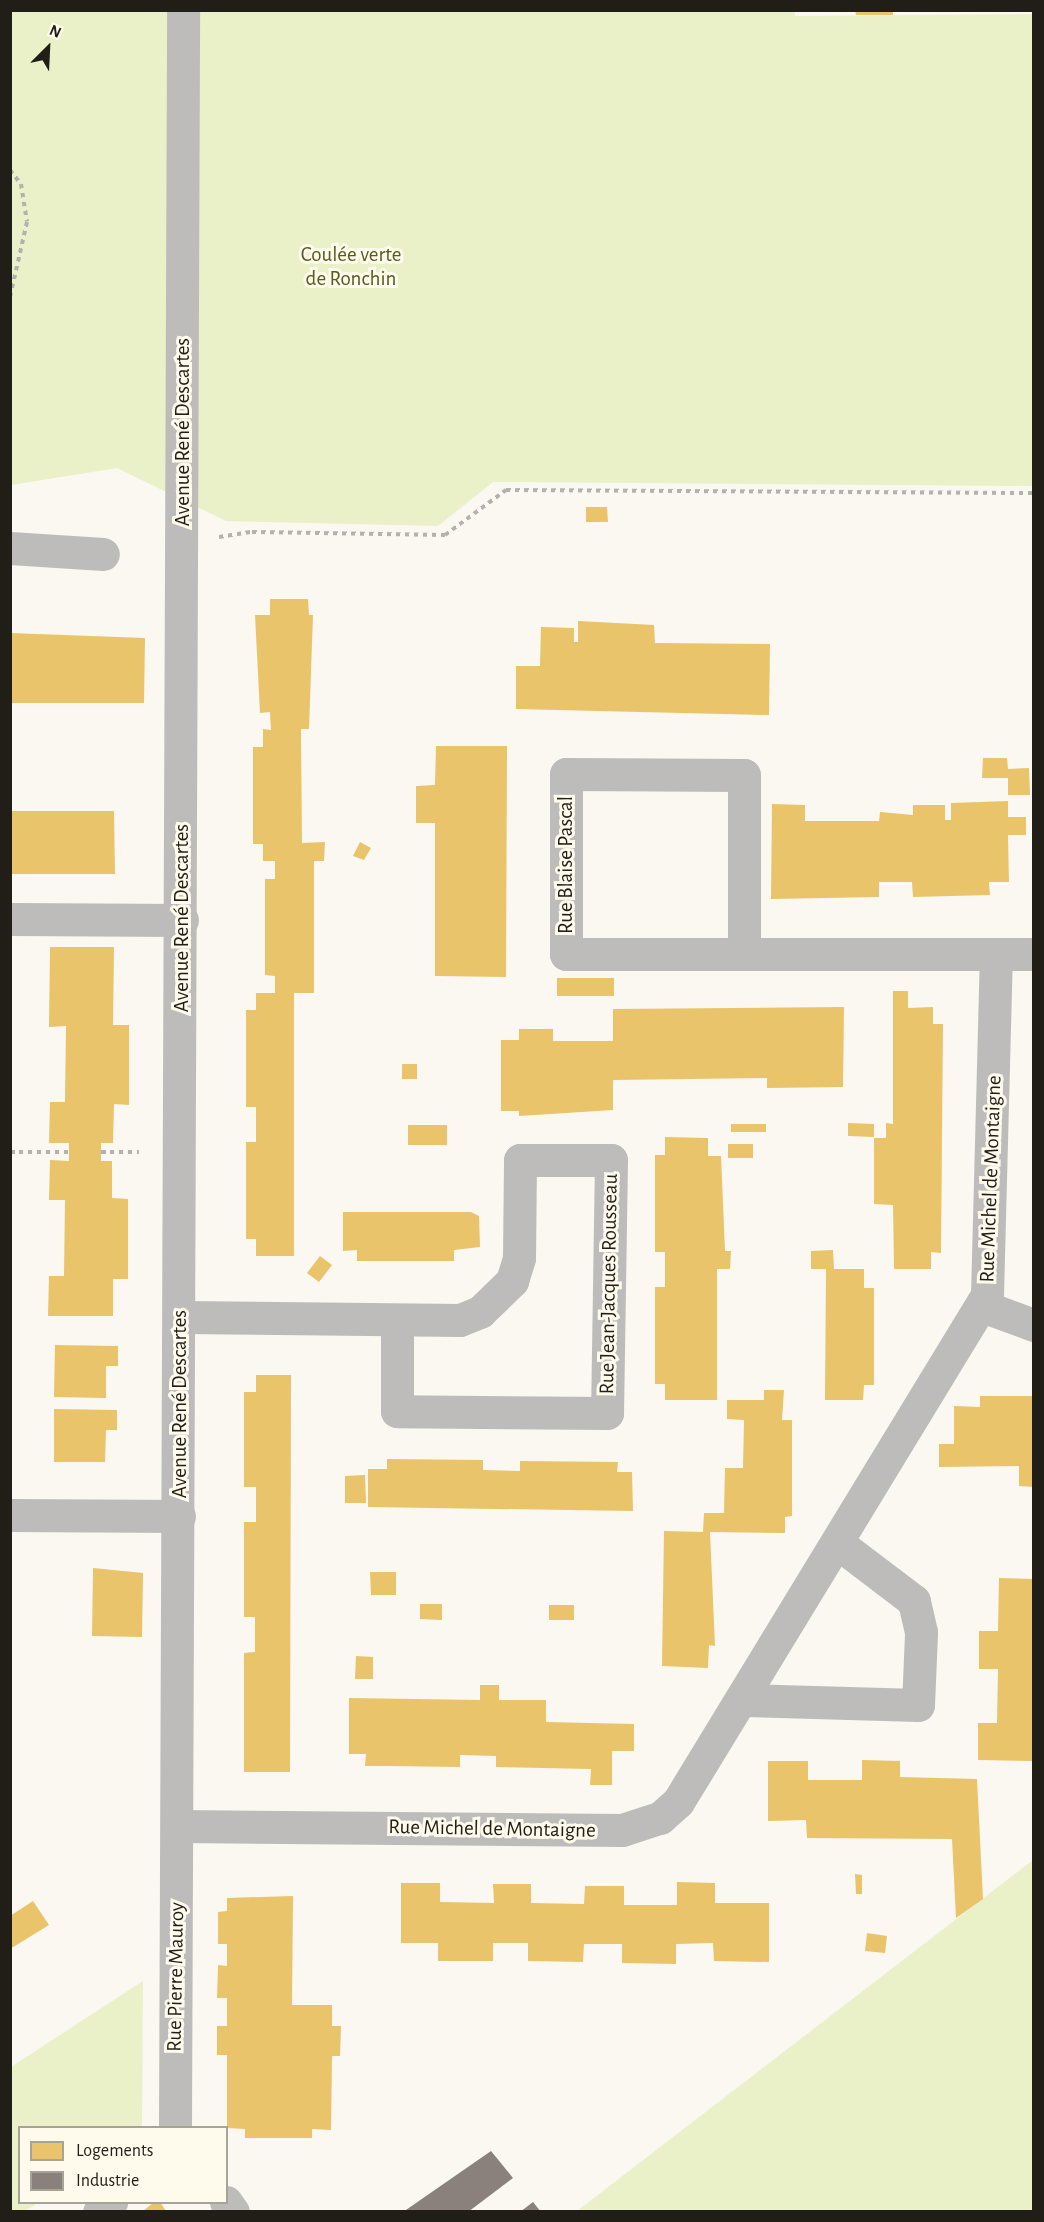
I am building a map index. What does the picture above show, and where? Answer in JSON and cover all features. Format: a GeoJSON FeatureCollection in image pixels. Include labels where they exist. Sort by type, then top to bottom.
{"type":"FeatureCollection","features":[{"type":"Feature","properties":{"kind":"street","name":"Avenue René Descartes"},"geometry":{"type":"LineString","coordinates":[[177,1826],[181,1317],[183,10]]}},
{"type":"Feature","properties":{"kind":"street"},"geometry":{"type":"LineString","coordinates":[[10,548],[103,554]]}},
{"type":"Feature","properties":{"kind":"street","name":"Rue Blaise Pascal"},"geometry":{"type":"LineString","coordinates":[[744,954],[744,775],[566,774],[566,954],[744,954],[996,954],[1034,954]]}},
{"type":"Feature","properties":{"kind":"street"},"geometry":{"type":"LineString","coordinates":[[10,919],[182,920]]}},
{"type":"Feature","properties":{"kind":"street","name":"Rue Michel de Montaigne"},"geometry":{"type":"LineString","coordinates":[[177,1826],[642,1826],[678,1802],[839,1544],[982,1306],[990,1274],[996,954]]}},
{"type":"Feature","properties":{"kind":"street","name":"Rue Jean-Jacques Rousseau"},"geometry":{"type":"LineString","coordinates":[[181,1317],[460,1320],[480,1312],[512,1281],[519,1258],[520,1160],[611,1160],[607,1413],[397,1411],[397,1320]]}},
{"type":"Feature","properties":{"kind":"street"},"geometry":{"type":"LineString","coordinates":[[982,1306],[1034,1325]]}},
{"type":"Feature","properties":{"kind":"street"},"geometry":{"type":"LineString","coordinates":[[10,1515],[179,1516]]}},
{"type":"Feature","properties":{"kind":"street"},"geometry":{"type":"LineString","coordinates":[[743,1700],[918,1705],[921,1632],[914,1601],[839,1544]]}},
{"type":"Feature","properties":{"kind":"street","name":"Rue Pierre Mauroy"},"geometry":{"type":"LineString","coordinates":[[175,2126],[177,1826]]}},
{"type":"Feature","properties":{"kind":"path"},"geometry":{"type":"LineString","coordinates":[[10,170],[21,184],[27,222],[10,297]]}},
{"type":"Feature","properties":{"kind":"path"},"geometry":{"type":"LineString","coordinates":[[183,542],[252,532],[445,535],[506,490],[1034,493]]}},
{"type":"Feature","properties":{"kind":"path"},"geometry":{"type":"LineString","coordinates":[[10,1152],[69,1152]]}},
{"type":"Feature","properties":{"kind":"green space","name":"Coulée verte de Ronchin"},"geometry":{"type":"Polygon","coordinates":[[[794,10],[795,16],[1033,14],[1033,486],[493,482],[438,526],[226,521],[117,468],[11,485],[11,11],[794,10]]]}},
{"type":"Feature","properties":{"kind":"green space"},"geometry":{"type":"Polygon","coordinates":[[[1033,1860],[1033,2211],[577,2211],[1033,1860]]]}},
{"type":"Feature","properties":{"kind":"green space"},"geometry":{"type":"Polygon","coordinates":[[[143,1981],[142,2126],[18,2126],[18,2204],[36,2204],[25,2211],[11,2211],[11,2067],[143,1981]]]}},
{"type":"Feature","properties":{"kind":"building: Logements"},"geometry":{"type":"Polygon","coordinates":[[[855,10],[893,10],[893,15],[856,15],[855,10]]]}},
{"type":"Feature","properties":{"kind":"building: Logements"},"geometry":{"type":"Polygon","coordinates":[[[586,507],[607,507],[608,522],[586,522],[586,507]]]}},
{"type":"Feature","properties":{"kind":"building: Logements"},"geometry":{"type":"Polygon","coordinates":[[[270,599],[308,599],[309,615],[313,615],[309,729],[301,729],[302,843],[325,842],[324,861],[314,861],[314,993],[294,993],[294,1256],[256,1256],[256,1239],[246,1239],[246,1142],[256,1142],[256,1107],[246,1107],[246,1010],[256,1010],[256,993],[275,993],[275,976],[265,975],[265,879],[275,879],[275,861],[263,861],[263,844],[253,844],[253,747],[263,747],[263,729],[271,730],[270,712],[260,713],[255,615],[270,615],[270,599]]]}},
{"type":"Feature","properties":{"kind":"building: Logements"},"geometry":{"type":"Polygon","coordinates":[[[578,621],[654,625],[655,643],[770,644],[769,715],[516,709],[516,666],[540,666],[541,627],[574,628],[574,642],[578,642],[578,621]]]}},
{"type":"Feature","properties":{"kind":"building: Logements"},"geometry":{"type":"Polygon","coordinates":[[[10,633],[145,638],[144,703],[10,703],[10,633]]]}},
{"type":"Feature","properties":{"kind":"building: Logements"},"geometry":{"type":"Polygon","coordinates":[[[436,746],[507,746],[506,977],[435,976],[435,823],[416,823],[416,786],[435,785],[436,746]]]}},
{"type":"Feature","properties":{"kind":"building: Logements"},"geometry":{"type":"Polygon","coordinates":[[[983,758],[1007,758],[1008,769],[1029,768],[1030,795],[1008,795],[1008,778],[982,778],[983,758]]]}},
{"type":"Feature","properties":{"kind":"building: Logements"},"geometry":{"type":"Polygon","coordinates":[[[1008,801],[1008,817],[1026,817],[1026,835],[1008,835],[1009,882],[989,882],[990,895],[913,897],[912,882],[879,882],[879,897],[771,899],[772,804],[805,805],[805,821],[879,821],[880,812],[913,815],[913,805],[945,805],[945,820],[951,820],[951,803],[1008,801]]]}},
{"type":"Feature","properties":{"kind":"building: Logements"},"geometry":{"type":"Polygon","coordinates":[[[10,811],[114,811],[115,874],[10,874],[10,811]]]}},
{"type":"Feature","properties":{"kind":"building: Logements"},"geometry":{"type":"Polygon","coordinates":[[[360,842],[371,848],[364,860],[353,856],[360,842]]]}},
{"type":"Feature","properties":{"kind":"building: Logements"},"geometry":{"type":"Polygon","coordinates":[[[50,947],[114,947],[113,1025],[129,1025],[129,1105],[114,1104],[113,1143],[101,1143],[101,1161],[112,1161],[112,1198],[128,1199],[128,1279],[113,1279],[113,1316],[48,1316],[49,1276],[64,1276],[65,1200],[49,1200],[50,1160],[69,1161],[69,1143],[49,1143],[50,1102],[65,1102],[66,1026],[49,1027],[50,947]]]}},
{"type":"Feature","properties":{"kind":"building: Logements"},"geometry":{"type":"Polygon","coordinates":[[[557,978],[614,978],[614,996],[557,996],[557,978]]]}},
{"type":"Feature","properties":{"kind":"building: Logements"},"geometry":{"type":"Polygon","coordinates":[[[893,991],[908,991],[908,1008],[933,1007],[933,1024],[943,1024],[941,1253],[931,1252],[931,1269],[894,1269],[893,1205],[874,1204],[874,1138],[886,1138],[886,1123],[893,1124],[893,991]]]}},
{"type":"Feature","properties":{"kind":"building: Logements"},"geometry":{"type":"Polygon","coordinates":[[[844,1007],[843,1087],[767,1088],[767,1078],[613,1080],[613,1110],[519,1116],[519,1111],[501,1111],[501,1040],[519,1040],[519,1029],[553,1029],[553,1041],[613,1041],[613,1009],[844,1007]]]}},
{"type":"Feature","properties":{"kind":"building: Logements"},"geometry":{"type":"Polygon","coordinates":[[[402,1064],[417,1064],[417,1079],[402,1079],[402,1064]]]}},
{"type":"Feature","properties":{"kind":"building: Logements"},"geometry":{"type":"Polygon","coordinates":[[[848,1123],[874,1124],[874,1137],[848,1136],[848,1123]]]}},
{"type":"Feature","properties":{"kind":"building: Logements"},"geometry":{"type":"Polygon","coordinates":[[[731,1124],[766,1124],[766,1132],[731,1132],[731,1124]]]}},
{"type":"Feature","properties":{"kind":"building: Logements"},"geometry":{"type":"Polygon","coordinates":[[[408,1125],[447,1125],[447,1145],[408,1145],[408,1125]]]}},
{"type":"Feature","properties":{"kind":"building: Logements"},"geometry":{"type":"Polygon","coordinates":[[[665,1137],[708,1138],[708,1156],[721,1156],[725,1251],[731,1251],[730,1269],[717,1269],[717,1400],[665,1400],[665,1384],[655,1384],[655,1287],[665,1287],[665,1252],[655,1252],[655,1155],[665,1155],[665,1137]]]}},
{"type":"Feature","properties":{"kind":"building: Logements"},"geometry":{"type":"Polygon","coordinates":[[[728,1144],[753,1144],[753,1158],[728,1158],[728,1144]]]}},
{"type":"Feature","properties":{"kind":"building: Logements"},"geometry":{"type":"Polygon","coordinates":[[[343,1212],[471,1212],[479,1216],[480,1247],[454,1250],[454,1261],[357,1261],[357,1250],[343,1251],[343,1212]]]}},
{"type":"Feature","properties":{"kind":"building: Logements"},"geometry":{"type":"Polygon","coordinates":[[[833,1250],[834,1269],[864,1269],[864,1288],[874,1288],[874,1385],[864,1385],[863,1400],[825,1400],[826,1269],[811,1269],[811,1251],[833,1250]]]}},
{"type":"Feature","properties":{"kind":"building: Logements"},"geometry":{"type":"Polygon","coordinates":[[[320,1256],[332,1265],[319,1282],[307,1273],[320,1256]]]}},
{"type":"Feature","properties":{"kind":"building: Logements"},"geometry":{"type":"Polygon","coordinates":[[[55,1345],[118,1346],[118,1366],[106,1366],[106,1398],[54,1397],[55,1345]]]}},
{"type":"Feature","properties":{"kind":"building: Logements"},"geometry":{"type":"Polygon","coordinates":[[[256,1375],[291,1375],[290,1772],[244,1772],[244,1653],[255,1652],[255,1617],[244,1617],[244,1522],[256,1522],[256,1487],[244,1487],[244,1392],[256,1392],[256,1375]]]}},
{"type":"Feature","properties":{"kind":"building: Logements"},"geometry":{"type":"Polygon","coordinates":[[[764,1390],[784,1390],[782,1420],[792,1420],[792,1516],[785,1517],[785,1533],[710,1532],[715,1646],[709,1645],[708,1668],[662,1666],[664,1531],[703,1532],[704,1513],[724,1513],[725,1468],[743,1468],[744,1420],[727,1419],[727,1400],[764,1400],[764,1390]]]}},
{"type":"Feature","properties":{"kind":"building: Logements"},"geometry":{"type":"Polygon","coordinates":[[[980,1396],[1034,1396],[1034,1487],[1019,1486],[1019,1466],[939,1467],[939,1444],[954,1444],[954,1406],[980,1407],[980,1396]]]}},
{"type":"Feature","properties":{"kind":"building: Logements"},"geometry":{"type":"Polygon","coordinates":[[[54,1409],[117,1410],[117,1430],[106,1430],[105,1462],[54,1462],[54,1409]]]}},
{"type":"Feature","properties":{"kind":"building: Logements"},"geometry":{"type":"Polygon","coordinates":[[[387,1459],[483,1460],[483,1470],[520,1471],[520,1461],[618,1462],[617,1472],[632,1472],[633,1511],[368,1507],[368,1469],[387,1469],[387,1459]]]}},
{"type":"Feature","properties":{"kind":"building: Logements"},"geometry":{"type":"Polygon","coordinates":[[[365,1475],[366,1503],[345,1503],[345,1476],[365,1475]]]}},
{"type":"Feature","properties":{"kind":"building: Logements"},"geometry":{"type":"Polygon","coordinates":[[[93,1568],[143,1573],[142,1637],[92,1636],[93,1568]]]}},
{"type":"Feature","properties":{"kind":"building: Logements"},"geometry":{"type":"Polygon","coordinates":[[[370,1572],[396,1572],[396,1595],[371,1595],[370,1572]]]}},
{"type":"Feature","properties":{"kind":"building: Logements"},"geometry":{"type":"Polygon","coordinates":[[[999,1578],[1034,1579],[1034,1761],[978,1760],[978,1723],[997,1723],[998,1669],[979,1669],[979,1631],[998,1631],[999,1578]]]}},
{"type":"Feature","properties":{"kind":"building: Logements"},"geometry":{"type":"Polygon","coordinates":[[[420,1604],[442,1604],[442,1620],[420,1619],[420,1604]]]}},
{"type":"Feature","properties":{"kind":"building: Logements"},"geometry":{"type":"Polygon","coordinates":[[[549,1605],[574,1605],[574,1620],[549,1620],[549,1605]]]}},
{"type":"Feature","properties":{"kind":"building: Logements"},"geometry":{"type":"Polygon","coordinates":[[[356,1656],[373,1657],[373,1679],[355,1679],[356,1656]]]}},
{"type":"Feature","properties":{"kind":"building: Logements"},"geometry":{"type":"Polygon","coordinates":[[[480,1685],[499,1685],[499,1700],[546,1700],[546,1722],[634,1724],[634,1751],[612,1751],[612,1785],[590,1785],[591,1769],[496,1767],[496,1756],[460,1755],[460,1767],[365,1766],[366,1754],[349,1754],[349,1698],[480,1700],[480,1685]]]}},
{"type":"Feature","properties":{"kind":"building: Logements"},"geometry":{"type":"Polygon","coordinates":[[[862,1760],[900,1761],[900,1777],[977,1779],[983,1899],[956,1918],[952,1839],[807,1838],[806,1820],[768,1821],[768,1761],[808,1761],[808,1780],[862,1780],[862,1760]]]}},
{"type":"Feature","properties":{"kind":"building: Logements"},"geometry":{"type":"Polygon","coordinates":[[[855,1874],[862,1875],[862,1894],[856,1894],[855,1874]]]}},
{"type":"Feature","properties":{"kind":"building: Logements"},"geometry":{"type":"Polygon","coordinates":[[[677,1882],[715,1883],[715,1903],[769,1903],[769,1962],[714,1961],[713,1943],[676,1944],[676,1964],[622,1963],[622,1944],[584,1944],[583,1962],[528,1961],[528,1943],[493,1943],[493,1961],[438,1961],[438,1943],[401,1943],[401,1883],[440,1883],[440,1902],[494,1903],[493,1884],[531,1884],[531,1903],[584,1904],[585,1886],[624,1886],[624,1905],[677,1905],[677,1882]]]}},
{"type":"Feature","properties":{"kind":"building: Logements"},"geometry":{"type":"Polygon","coordinates":[[[293,1896],[292,2005],[332,2005],[332,2026],[341,2026],[340,2056],[332,2056],[331,2130],[312,2129],[312,2138],[245,2138],[245,2129],[228,2128],[227,2126],[227,2055],[217,2055],[217,2026],[227,2026],[227,1998],[217,1998],[218,1965],[227,1966],[227,1944],[218,1944],[218,1912],[227,1911],[227,1898],[293,1896]]]}},
{"type":"Feature","properties":{"kind":"building: Logements"},"geometry":{"type":"Polygon","coordinates":[[[33,1901],[49,1925],[10,1949],[10,1916],[33,1901]]]}},
{"type":"Feature","properties":{"kind":"building: Logements"},"geometry":{"type":"Polygon","coordinates":[[[867,1933],[887,1936],[885,1953],[865,1951],[867,1933]]]}},
{"type":"Feature","properties":{"kind":"building: Logements"},"geometry":{"type":"Polygon","coordinates":[[[152,2204],[161,2204],[166,2211],[143,2211],[152,2204]]]}},
{"type":"Feature","properties":{"kind":"building: Industrie"},"geometry":{"type":"Polygon","coordinates":[[[491,2151],[513,2178],[468,2212],[403,2212],[491,2151]]]}},
{"type":"Feature","properties":{"kind":"building: Industrie"},"geometry":{"type":"Polygon","coordinates":[[[533,2202],[541,2212],[520,2212],[533,2202]]]}}]}
